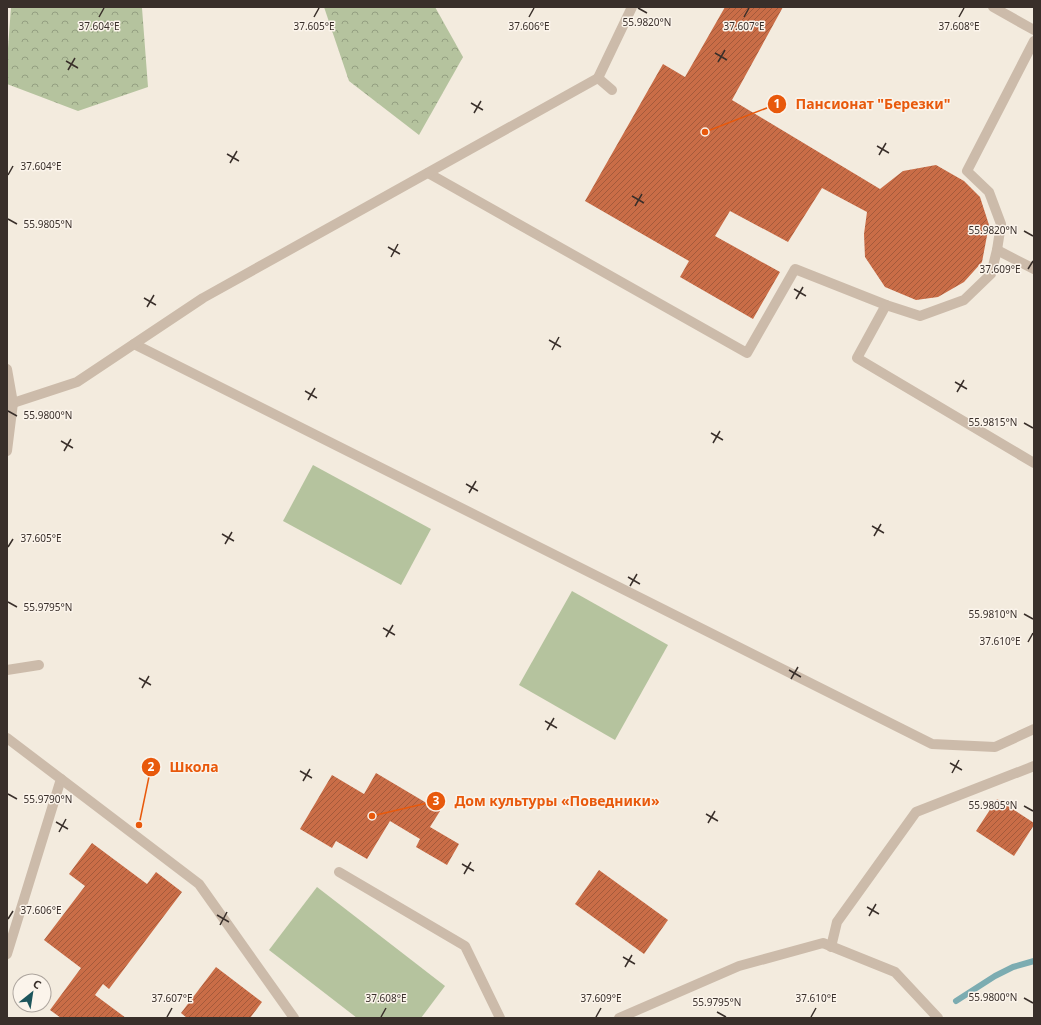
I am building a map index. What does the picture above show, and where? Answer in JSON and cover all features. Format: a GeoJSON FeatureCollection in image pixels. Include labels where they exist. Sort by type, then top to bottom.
{"type":"FeatureCollection","features":[{"type":"Feature","properties":{"kind":"street"},"geometry":{"type":"LineString","coordinates":[[10,402],[77,382],[203,298],[598,78],[632,7]]}},
{"type":"Feature","properties":{"kind":"street"},"geometry":{"type":"LineString","coordinates":[[993,7],[1034,30]]}},
{"type":"Feature","properties":{"kind":"street"},"geometry":{"type":"LineString","coordinates":[[428,173],[747,352],[795,269],[886,305],[920,316],[964,300],[991,274],[1001,224],[990,192],[967,171],[1034,41]]}},
{"type":"Feature","properties":{"kind":"street"},"geometry":{"type":"LineString","coordinates":[[598,78],[612,90]]}},
{"type":"Feature","properties":{"kind":"street"},"geometry":{"type":"LineString","coordinates":[[997,250],[1034,269]]}},
{"type":"Feature","properties":{"kind":"street"},"geometry":{"type":"LineString","coordinates":[[886,305],[856,358],[1034,463]]}},
{"type":"Feature","properties":{"kind":"street"},"geometry":{"type":"LineString","coordinates":[[134,344],[932,744],[996,748],[1034,729]]}},
{"type":"Feature","properties":{"kind":"street"},"geometry":{"type":"LineString","coordinates":[[7,369],[10,402],[7,451]]}},
{"type":"Feature","properties":{"kind":"street"},"geometry":{"type":"LineString","coordinates":[[7,670],[39,666]]}},
{"type":"Feature","properties":{"kind":"street"},"geometry":{"type":"LineString","coordinates":[[7,738],[199,884],[294,1018]]}},
{"type":"Feature","properties":{"kind":"street"},"geometry":{"type":"LineString","coordinates":[[831,947],[837,922],[916,812],[1034,766]]}},
{"type":"Feature","properties":{"kind":"street"},"geometry":{"type":"LineString","coordinates":[[7,954],[61,779]]}},
{"type":"Feature","properties":{"kind":"street"},"geometry":{"type":"LineString","coordinates":[[339,872],[465,946],[500,1018]]}},
{"type":"Feature","properties":{"kind":"street"},"geometry":{"type":"LineString","coordinates":[[619,1018],[739,966],[823,943],[895,972],[938,1018]]}},
{"type":"Feature","properties":{"kind":"green space"},"geometry":{"type":"Polygon","coordinates":[[[11,7],[143,7],[148,87],[78,111],[7,84],[11,7]]]}},
{"type":"Feature","properties":{"kind":"green space"},"geometry":{"type":"Polygon","coordinates":[[[324,7],[435,7],[463,57],[419,135],[349,81],[324,7]]]}},
{"type":"Feature","properties":{"kind":"green space"},"geometry":{"type":"Polygon","coordinates":[[[313,465],[431,529],[401,585],[283,521],[313,465]]]}},
{"type":"Feature","properties":{"kind":"green space"},"geometry":{"type":"Polygon","coordinates":[[[572,591],[668,645],[615,740],[519,685],[572,591]]]}},
{"type":"Feature","properties":{"kind":"green space"},"geometry":{"type":"Polygon","coordinates":[[[317,887],[445,986],[421,1018],[357,1018],[269,950],[317,887]]]}},
{"type":"Feature","properties":{"kind":"building"},"geometry":{"type":"Polygon","coordinates":[[[725,7],[783,7],[732,100],[880,189],[903,171],[936,165],[964,181],[980,197],[989,225],[982,262],[964,282],[938,297],[916,300],[885,287],[865,257],[864,234],[867,212],[822,188],[788,242],[730,211],[715,236],[780,272],[753,319],[680,277],[689,261],[585,201],[663,64],[685,77],[725,7]]]}},
{"type":"Feature","properties":{"kind":"building"},"geometry":{"type":"Polygon","coordinates":[[[376,773],[440,811],[430,827],[459,844],[447,865],[416,847],[420,839],[390,821],[367,859],[336,841],[332,848],[300,829],[332,775],[364,794],[376,773]]]}},
{"type":"Feature","properties":{"kind":"building"},"geometry":{"type":"Polygon","coordinates":[[[997,799],[1034,823],[1014,856],[976,831],[997,799]]]}},
{"type":"Feature","properties":{"kind":"building"},"geometry":{"type":"Polygon","coordinates":[[[92,843],[147,884],[156,872],[182,892],[109,989],[103,984],[95,995],[126,1018],[61,1018],[52,1011],[52,1007],[81,968],[44,940],[85,886],[69,874],[92,843]]]}},
{"type":"Feature","properties":{"kind":"building"},"geometry":{"type":"Polygon","coordinates":[[[599,870],[668,920],[644,954],[575,904],[599,870]]]}},
{"type":"Feature","properties":{"kind":"building"},"geometry":{"type":"Polygon","coordinates":[[[216,967],[262,1002],[250,1018],[187,1018],[181,1013],[216,967]]]}},
{"type":"Feature","properties":{"kind":"waterway"},"geometry":{"type":"LineString","coordinates":[[956,1001],[995,976],[1013,967],[1034,961]]}},
{"type":"Feature","properties":{"kind":"place","name":"Пансионат \"Березки\""},"geometry":{"type":"Point","coordinates":[705,132]}},
{"type":"Feature","properties":{"kind":"place","name":"Дом культуры «Поведники»"},"geometry":{"type":"Point","coordinates":[372,816]}},
{"type":"Feature","properties":{"kind":"place","name":"Школа"},"geometry":{"type":"Point","coordinates":[139,825]}}]}
